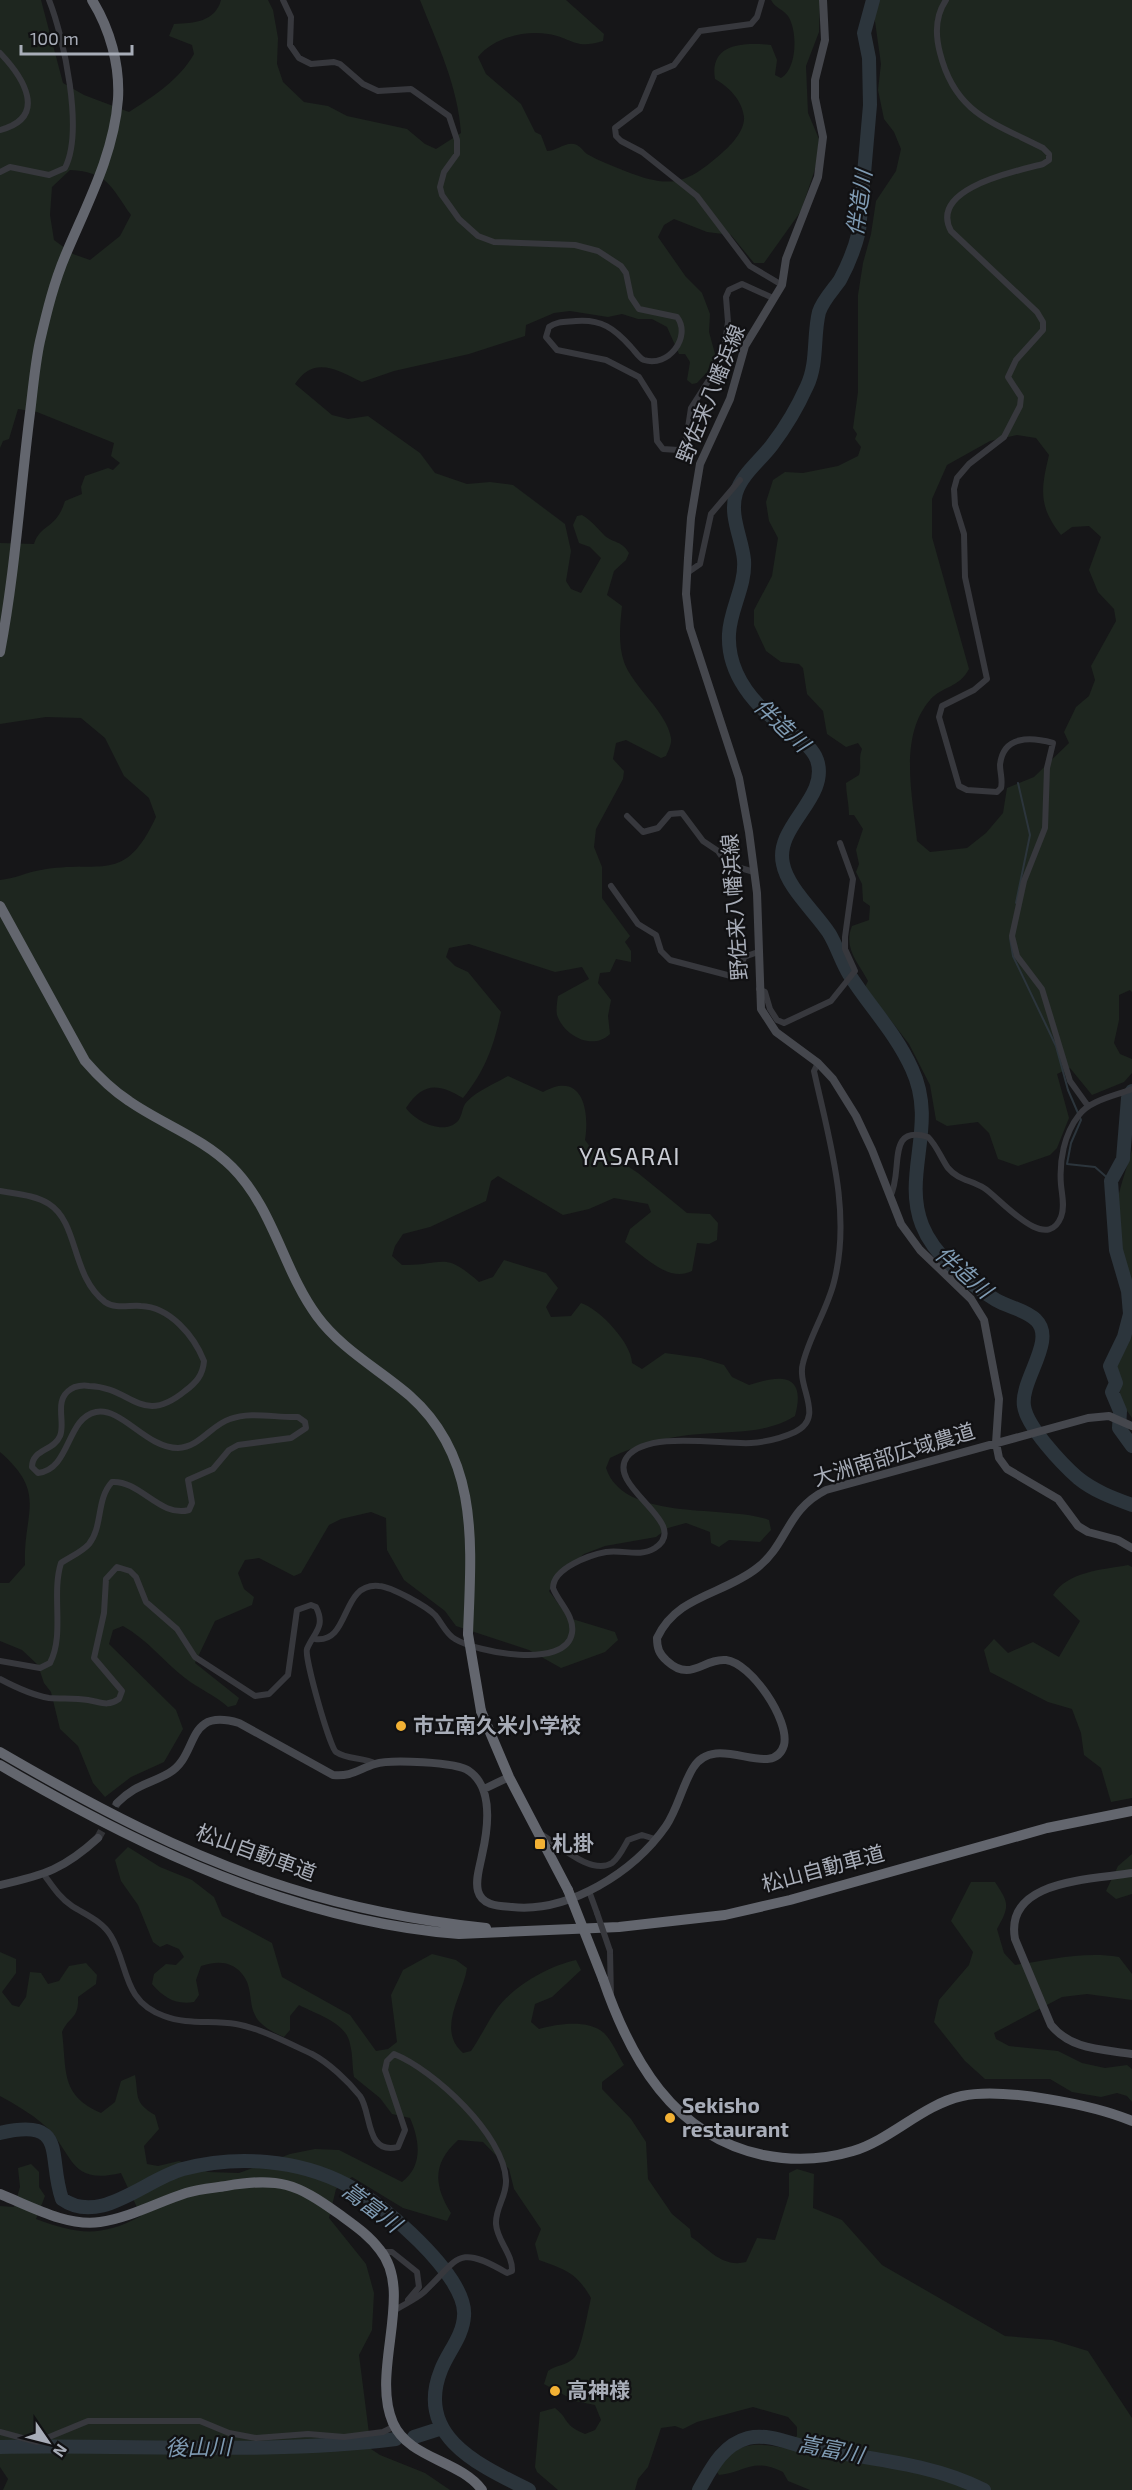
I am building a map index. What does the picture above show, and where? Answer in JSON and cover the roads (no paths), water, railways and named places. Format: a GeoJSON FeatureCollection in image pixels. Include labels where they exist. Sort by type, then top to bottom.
{"type":"FeatureCollection","features":[{"type":"Feature","properties":{"kind":"highway"},"geometry":{"type":"LineString","coordinates":[[0,652],[9,605],[16,520],[39,343],[65,257],[103,168],[113,133],[118,98],[116,59],[103,18],[92,0]]}},
{"type":"Feature","properties":{"kind":"highway"},"geometry":{"type":"LineString","coordinates":[[0,906],[85,1061],[103,1082],[129,1102],[179,1130],[231,1166],[252,1192],[269,1221],[299,1289],[318,1318],[340,1341],[411,1398],[440,1429],[453,1454],[465,1488],[470,1525],[468,1634],[481,1711],[509,1777],[541,1833],[568,1890],[631,2049],[653,2083],[671,2105],[688,2121],[713,2136],[749,2152],[784,2159],[823,2158],[853,2151],[883,2138],[944,2102],[963,2096],[992,2094],[1025,2097],[1112,2112],[1132,2121]]}},
{"type":"Feature","properties":{"kind":"highway","name":"松山自動車道"},"geometry":{"type":"LineString","coordinates":[[0,1752],[162,1838],[255,1877],[288,1888],[353,1904],[459,1925],[519,1932]]}},
{"type":"Feature","properties":{"kind":"highway","name":"松山自動車道"},"geometry":{"type":"LineString","coordinates":[[0,1765],[156,1849],[208,1872],[285,1900],[432,1932],[459,1934],[619,1927],[725,1915],[790,1900],[1047,1828],[1132,1811]]}},
{"type":"Feature","properties":{"kind":"highway"},"geometry":{"type":"LineString","coordinates":[[0,2194],[59,2217],[83,2222],[100,2222],[189,2192],[255,2181],[275,2181],[314,2196],[359,2228],[382,2252],[390,2268],[393,2290],[386,2392],[395,2426],[411,2443],[464,2474],[482,2490]]}},
{"type":"Feature","properties":{"kind":"main road","name":"野佐来八幡浜線"},"geometry":{"type":"LineString","coordinates":[[823,0],[825,40],[816,80],[815,98],[823,137],[818,177],[786,259],[782,285],[745,346],[730,399],[700,464],[691,518],[687,573],[690,628],[740,778],[754,872],[761,1009],[769,1025],[818,1063],[833,1079],[856,1116],[901,1224],[912,1241],[971,1299],[984,1320],[999,1399],[996,1443],[999,1458],[1007,1469],[1058,1499],[1078,1526],[1088,1532],[1118,1540],[1132,1548]]}},
{"type":"Feature","properties":{"kind":"main road","name":"大洲南部広域農道"},"geometry":{"type":"LineString","coordinates":[[484,1789],[485,1844],[477,1881],[478,1892],[484,1901],[503,1906],[540,1907],[589,1891],[611,1880],[655,1839],[680,1799],[693,1768],[704,1756],[722,1752],[767,1760],[778,1754],[784,1744],[780,1717],[761,1686],[740,1666],[728,1660],[716,1661],[696,1670],[685,1671],[660,1655],[657,1638],[669,1616],[683,1606],[755,1570],[775,1548],[803,1504],[826,1490],[1088,1418],[1109,1416],[1132,1426]]}},
{"type":"Feature","properties":{"kind":"main road"},"geometry":{"type":"LineString","coordinates":[[117,1803],[131,1789],[170,1772],[181,1762],[194,1733],[212,1720],[225,1719],[238,1723],[333,1775],[348,1776],[376,1764],[397,1761],[466,1769],[476,1776],[484,1789],[509,1777]]}},
{"type":"Feature","properties":{"kind":"main road"},"geometry":{"type":"LineString","coordinates":[[0,1885],[45,1876],[80,1855],[98,1838]]}},
{"type":"Feature","properties":{"kind":"main road"},"geometry":{"type":"LineString","coordinates":[[1132,1873],[1047,1887],[1033,1894],[1025,1903],[1012,1927],[1051,2025],[1060,2036],[1078,2045],[1132,2054]]}},
{"type":"Feature","properties":{"kind":"street"},"geometry":{"type":"LineString","coordinates":[[0,172],[10,167],[49,175],[65,168],[70,159],[72,132],[69,75],[49,0]]}},
{"type":"Feature","properties":{"kind":"street"},"geometry":{"type":"LineString","coordinates":[[284,0],[291,17],[290,45],[299,58],[311,64],[334,62],[340,64],[363,84],[378,91],[411,89],[449,116],[457,140],[457,154],[444,172],[440,187],[442,195],[459,219],[478,236],[494,242],[587,247],[621,266],[626,273],[631,297],[639,309],[677,317],[682,329],[682,341],[677,348],[660,359],[645,360],[616,331],[601,322],[560,322],[549,327],[546,337],[557,350],[606,360],[639,376],[654,400],[657,441],[663,449],[678,450],[686,441],[691,408],[720,366],[727,337],[726,297],[729,290],[742,285],[773,298]]}},
{"type":"Feature","properties":{"kind":"street"},"geometry":{"type":"LineString","coordinates":[[762,0],[757,17],[750,24],[706,28],[694,36],[674,65],[655,73],[640,109],[615,128],[621,141],[642,152],[697,196],[750,266],[782,285]]}},
{"type":"Feature","properties":{"kind":"street"},"geometry":{"type":"LineString","coordinates":[[946,0],[940,8],[936,24],[945,75],[954,91],[981,116],[1042,148],[1049,154],[1043,164],[1000,176],[961,193],[947,213],[947,222],[951,231],[1037,312],[1043,322],[1043,330],[1016,360],[1008,377],[1021,397],[1020,406],[1004,437],[969,464],[957,478],[955,505],[964,534],[965,577],[987,679],[974,690],[942,706],[939,717],[959,786],[967,790],[997,792],[1001,788],[1000,762],[1009,744],[1019,739],[1053,743],[1047,768],[1045,828],[1024,881],[1012,936],[1017,956],[1042,989],[1070,1081],[1088,1106]]}},
{"type":"Feature","properties":{"kind":"street"},"geometry":{"type":"LineString","coordinates":[[0,52],[15,69],[28,100],[27,112],[22,121],[0,130]]}},
{"type":"Feature","properties":{"kind":"street"},"geometry":{"type":"LineString","coordinates":[[687,573],[700,564],[711,514],[740,480]]}},
{"type":"Feature","properties":{"kind":"street"},"geometry":{"type":"LineString","coordinates":[[627,816],[643,832],[658,828],[670,814],[682,813],[703,841],[718,851],[727,864],[754,872]]}},
{"type":"Feature","properties":{"kind":"street"},"geometry":{"type":"LineString","coordinates":[[759,989],[765,992],[770,1009],[777,1020],[784,1023],[831,1001],[855,971],[845,949],[853,879],[840,843]]}},
{"type":"Feature","properties":{"kind":"street"},"geometry":{"type":"LineString","coordinates":[[611,886],[638,924],[656,934],[661,951],[670,960],[731,976],[740,972],[744,957],[758,952]]}},
{"type":"Feature","properties":{"kind":"street"},"geometry":{"type":"LineString","coordinates":[[315,1639],[321,1640],[336,1631],[351,1598],[357,1593],[365,1588],[380,1586],[427,1609],[447,1633],[478,1649],[519,1655],[550,1653],[568,1642],[572,1631],[567,1613],[553,1588],[556,1576],[569,1567],[606,1552],[645,1552],[654,1549],[663,1538],[664,1531],[660,1519],[624,1477],[623,1466],[628,1456],[636,1450],[666,1441],[690,1439],[751,1443],[795,1432],[805,1426],[810,1409],[802,1365],[834,1282],[840,1200],[814,1071],[818,1063]]}},
{"type":"Feature","properties":{"kind":"street"},"geometry":{"type":"LineString","coordinates":[[890,1197],[898,1176],[896,1161],[902,1139],[908,1134],[916,1133],[928,1137],[934,1143],[948,1168],[959,1178],[982,1186],[1027,1225],[1043,1229],[1053,1225],[1061,1219],[1063,1209],[1062,1158],[1069,1130],[1088,1106],[1132,1089]]}},
{"type":"Feature","properties":{"kind":"street"},"geometry":{"type":"LineString","coordinates":[[0,1191],[35,1197],[49,1204],[66,1225],[84,1277],[99,1296],[107,1304],[143,1306],[173,1318],[193,1340],[204,1361],[199,1378],[187,1390],[176,1398],[151,1407],[139,1405],[104,1386],[84,1385],[70,1389],[63,1398],[60,1413],[62,1431],[57,1443],[36,1454],[32,1460],[32,1467],[38,1473],[45,1472],[54,1465],[78,1425],[86,1416],[96,1412],[107,1412],[154,1443],[178,1448],[204,1438],[219,1423],[247,1414],[298,1417],[305,1422],[306,1428],[291,1438],[238,1444],[229,1450],[213,1469],[188,1480],[192,1503],[189,1510],[174,1511],[125,1483],[112,1482],[101,1501],[92,1539],[80,1551],[61,1563],[57,1576],[56,1642],[50,1663],[40,1668],[0,1661]]}},
{"type":"Feature","properties":{"kind":"street"},"geometry":{"type":"LineString","coordinates":[[0,1679],[36,1695],[49,1698],[88,1700],[103,1704],[112,1704],[119,1699],[122,1691],[94,1658],[94,1647],[104,1613],[106,1579],[117,1567],[130,1571],[136,1577],[146,1602],[177,1629],[195,1657],[255,1696],[269,1694],[288,1675],[297,1610],[303,1605],[316,1607],[320,1615],[320,1629],[307,1649],[306,1659],[330,1744],[343,1755],[366,1759],[376,1764]]}},
{"type":"Feature","properties":{"kind":"street"},"geometry":{"type":"LineString","coordinates":[[541,1833],[587,1863],[603,1866],[613,1862],[627,1840],[642,1835],[655,1839]]}},
{"type":"Feature","properties":{"kind":"street"},"geometry":{"type":"LineString","coordinates":[[45,1876],[58,1894],[71,1905],[94,1918],[111,1935],[125,1977],[146,2006],[162,2016],[182,2021],[248,2027],[326,2062],[361,2097],[375,2141],[382,2147],[398,2147],[405,2130],[385,2070],[391,2055],[405,2058],[424,2071],[476,2120],[501,2158],[506,2179],[496,2223],[499,2239],[513,2267],[512,2271],[507,2273],[478,2258],[462,2258],[448,2265],[417,2297],[392,2313]]}},
{"type":"Feature","properties":{"kind":"street"},"geometry":{"type":"LineString","coordinates":[[589,1891],[610,1951],[613,1989],[611,2000]]}},
{"type":"Feature","properties":{"kind":"street"},"geometry":{"type":"LineString","coordinates":[[382,2252],[392,2253],[417,2272],[419,2287],[406,2303]]}},
{"type":"Feature","properties":{"kind":"street"},"geometry":{"type":"LineString","coordinates":[[0,2432],[37,2442],[88,2421],[200,2421],[229,2433],[256,2438],[308,2434],[344,2437],[383,2432],[395,2426]]}},
{"type":"Feature","properties":{"kind":"waterway","name":"伴造川"},"geometry":{"type":"LineString","coordinates":[[873,0],[864,33],[869,58],[870,105],[859,231],[843,274],[819,312],[813,368],[803,394],[782,431],[747,474],[736,493],[734,510],[743,552],[744,570],[730,625],[730,649],[738,676],[745,688],[763,710],[808,746],[817,760],[819,774],[816,787],[786,837],[782,850],[783,864],[790,882],[829,933],[849,974],[898,1043],[912,1069],[919,1090],[922,1110],[916,1187],[917,1206],[927,1236],[943,1258],[963,1277],[996,1300],[1036,1320],[1041,1328],[1042,1338],[1024,1396],[1024,1406],[1031,1424],[1055,1455],[1084,1483],[1132,1505]]}},
{"type":"Feature","properties":{"kind":"waterway"},"geometry":{"type":"LineString","coordinates":[[1016,903],[1030,835],[1018,783]]}},
{"type":"Feature","properties":{"kind":"waterway"},"geometry":{"type":"LineString","coordinates":[[1010,938],[1013,956],[1056,1046],[1068,1090],[1081,1120],[1071,1143],[1067,1164],[1095,1167],[1111,1181]]}},
{"type":"Feature","properties":{"kind":"waterway"},"geometry":{"type":"LineString","coordinates":[[1132,1091],[1128,1098],[1123,1159],[1111,1181],[1116,1250],[1128,1291],[1130,1314],[1124,1337],[1110,1366],[1116,1383],[1112,1392],[1120,1411],[1119,1428],[1132,1446]]}},
{"type":"Feature","properties":{"kind":"waterway","name":"嵩富川"},"geometry":{"type":"LineString","coordinates":[[0,2133],[22,2129],[37,2131],[46,2136],[54,2155],[62,2199],[77,2206],[91,2207],[107,2204],[183,2169],[245,2161],[288,2165],[308,2170],[328,2176],[362,2194],[400,2223],[438,2261],[462,2300],[463,2323],[441,2370],[435,2393],[437,2414],[444,2431],[473,2459],[529,2490]]}},
{"type":"Feature","properties":{"kind":"waterway","name":"後山川"},"geometry":{"type":"LineString","coordinates":[[414,2437],[442,2428]]}},
{"type":"Feature","properties":{"kind":"waterway","name":"嵩富川"},"geometry":{"type":"LineString","coordinates":[[699,2490],[724,2452],[739,2441],[756,2437],[772,2438],[810,2448],[921,2468],[964,2481],[984,2490]]}},
{"type":"Feature","properties":{"kind":"waterway","name":"後山川"},"geometry":{"type":"LineString","coordinates":[[0,2447],[248,2448],[347,2444],[396,2439]]}},
{"type":"Feature","properties":{"kind":"tunnel"},"geometry":{"type":"LineString","coordinates":[[98,1838],[117,1803]]}},
{"type":"Feature","properties":{"kind":"place","name":"市立南久米小学校"},"geometry":{"type":"Point","coordinates":[401,1726]}},
{"type":"Feature","properties":{"kind":"place","name":"札掛"},"geometry":{"type":"Point","coordinates":[540,1844]}},
{"type":"Feature","properties":{"kind":"place","name":"Sekisho restaurant"},"geometry":{"type":"Point","coordinates":[670,2118]}},
{"type":"Feature","properties":{"kind":"place","name":"高神様"},"geometry":{"type":"Point","coordinates":[555,2391]}},
{"type":"Feature","properties":{"kind":"district","name":"YASARAI"},"geometry":{"type":"Point","coordinates":[630,1157]}}]}
